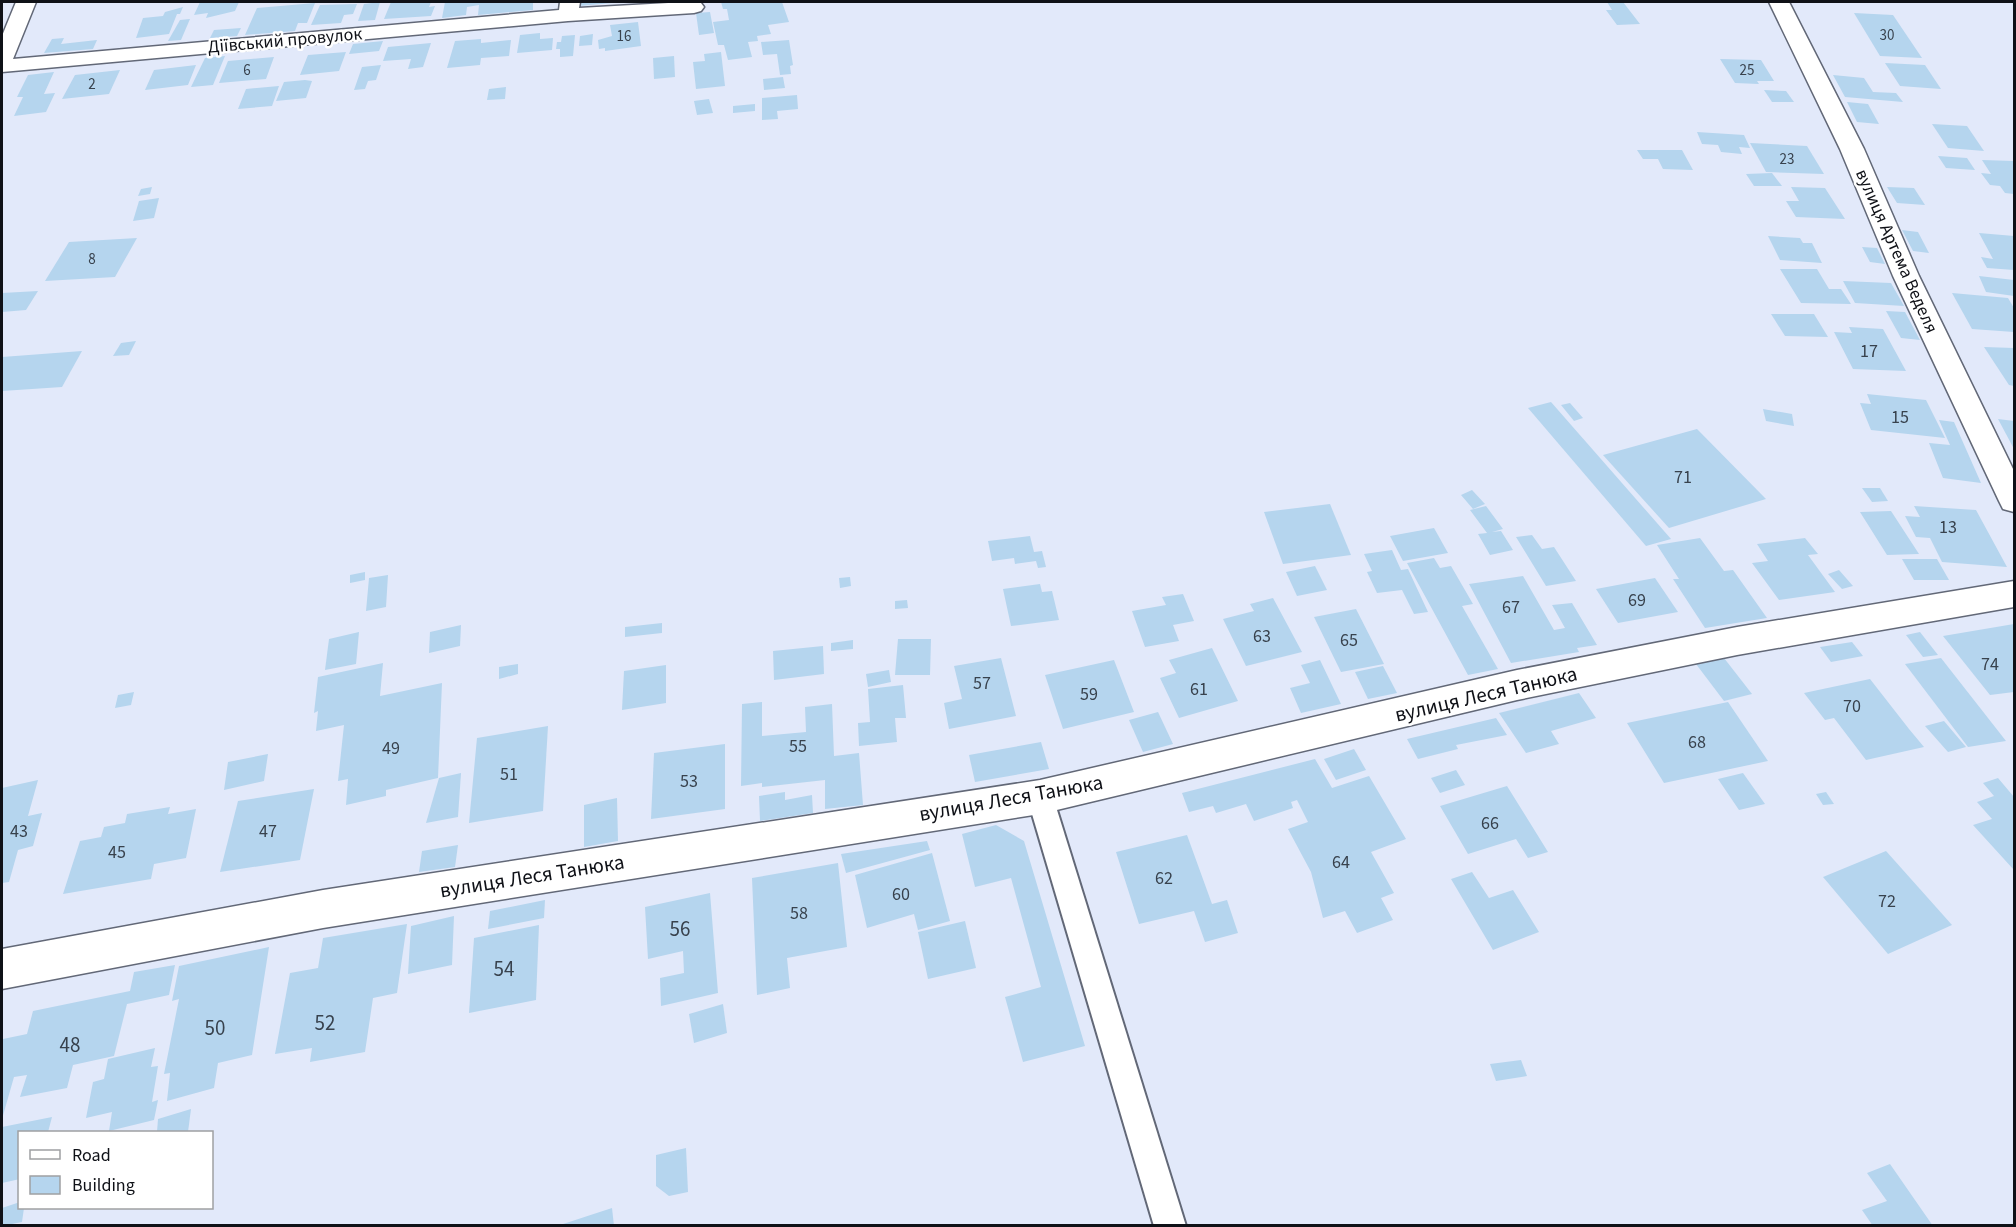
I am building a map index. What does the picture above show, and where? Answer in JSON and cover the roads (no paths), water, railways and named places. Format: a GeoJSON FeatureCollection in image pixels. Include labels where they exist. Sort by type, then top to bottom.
{"type":"FeatureCollection","features":[{"type":"Feature","properties":{"kind":"street"},"geometry":{"type":"LineString","coordinates":[[2,59],[26,2]]}},
{"type":"Feature","properties":{"kind":"street","name":"вулиця Артема Веделя"},"geometry":{"type":"LineString","coordinates":[[1779,2],[1852,149],[1906,276],[2014,501]]}},
{"type":"Feature","properties":{"kind":"street","name":"Діївський провулок"},"geometry":{"type":"LineString","coordinates":[[2,66],[569,8],[694,7]]}},
{"type":"Feature","properties":{"kind":"street","name":"вулиця Леся Танюка"},"geometry":{"type":"LineString","coordinates":[[2,969],[323,909],[1040,796],[1517,685],[1737,640],[2014,594]]}},
{"type":"Feature","properties":{"kind":"lane"},"geometry":{"type":"LineString","coordinates":[[1040,796],[1087,958],[1170,1226]]}}]}
